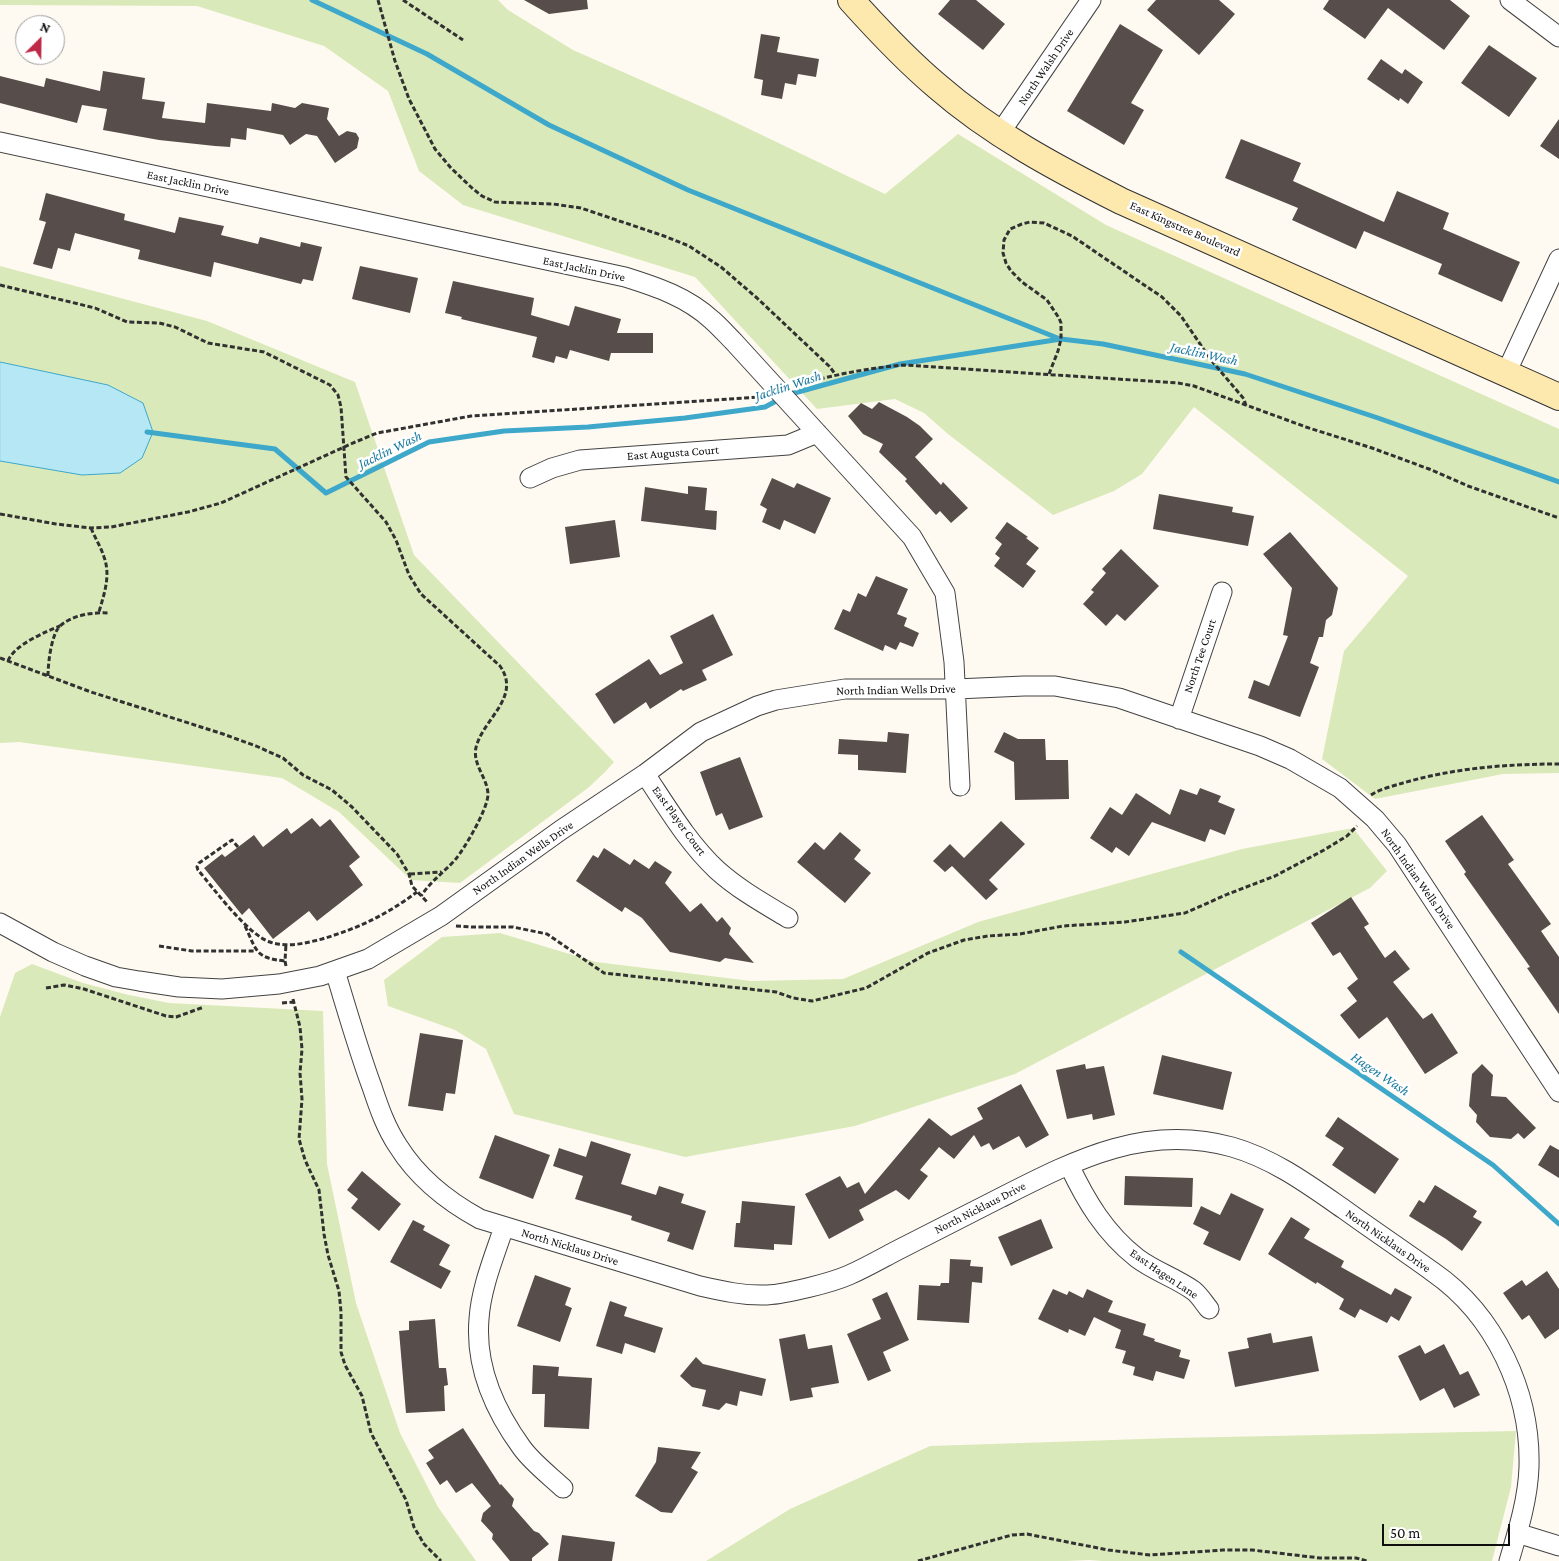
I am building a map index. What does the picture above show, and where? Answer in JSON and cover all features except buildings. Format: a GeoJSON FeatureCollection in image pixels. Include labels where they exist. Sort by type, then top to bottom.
{"type":"FeatureCollection","features":[{"type":"Feature","properties":{"kind":"street","name":"East Kingstree Boulevard"},"geometry":{"type":"LineString","coordinates":[[850,0],[886,38],[938,87],[1000,134],[1057,168],[1121,201],[1559,397]]}},
{"type":"Feature","properties":{"kind":"street","name":"North Walsh Drive"},"geometry":{"type":"LineString","coordinates":[[1000,134],[1092,0]]}},
{"type":"Feature","properties":{"kind":"street"},"geometry":{"type":"LineString","coordinates":[[1510,0],[1559,37]]}},
{"type":"Feature","properties":{"kind":"street","name":"East Jacklin Drive"},"geometry":{"type":"LineString","coordinates":[[0,142],[626,277],[686,300],[711,319],[912,537],[945,594],[954,662],[960,786]]}},
{"type":"Feature","properties":{"kind":"street"},"geometry":{"type":"LineString","coordinates":[[1506,373],[1559,259]]}},
{"type":"Feature","properties":{"kind":"street","name":"East Augusta Court"},"geometry":{"type":"LineString","coordinates":[[530,478],[552,468],[580,460],[788,445],[817,433]]}},
{"type":"Feature","properties":{"kind":"street","name":"North Tee Court"},"geometry":{"type":"LineString","coordinates":[[1179,719],[1222,592]]}},
{"type":"Feature","properties":{"kind":"street","name":"North Indian Wells Drive"},"geometry":{"type":"LineString","coordinates":[[0,923],[53,952],[116,977],[179,987],[213,988],[290,982],[335,971],[368,959],[440,916],[561,830],[645,774],[701,732],[738,713],[776,700],[845,690],[1055,686],[1119,698],[1260,746],[1290,759],[1340,788],[1364,808],[1397,845],[1559,1092]]}},
{"type":"Feature","properties":{"kind":"street","name":"East Player Court"},"geometry":{"type":"LineString","coordinates":[[645,774],[697,849],[717,870],[739,888],[788,918]]}},
{"type":"Feature","properties":{"kind":"street","name":"North Nicklaus Drive"},"geometry":{"type":"LineString","coordinates":[[335,971],[386,1125],[399,1148],[437,1191],[456,1206],[480,1219],[728,1293],[768,1295],[805,1288],[847,1276],[1053,1171],[1104,1150],[1155,1140],[1211,1142],[1234,1148],[1272,1163],[1300,1179],[1440,1277],[1481,1317],[1513,1372],[1523,1408],[1527,1437],[1529,1466],[1527,1490],[1509,1561]]}},
{"type":"Feature","properties":{"kind":"street","name":"East Hagen Lane"},"geometry":{"type":"LineString","coordinates":[[1069,1165],[1082,1194],[1096,1216],[1113,1236],[1138,1258],[1196,1292],[1209,1309]]}},
{"type":"Feature","properties":{"kind":"street"},"geometry":{"type":"LineString","coordinates":[[504,1227],[484,1289],[479,1320],[479,1349],[483,1372],[500,1413],[522,1448],[535,1464],[563,1488]]}},
{"type":"Feature","properties":{"kind":"street"},"geometry":{"type":"LineString","coordinates":[[1517,1533],[1559,1546]]}},
{"type":"Feature","properties":{"kind":"path"},"geometry":{"type":"LineString","coordinates":[[378,0],[401,81],[417,116],[435,149],[472,188],[495,202],[553,204],[581,208],[689,246],[721,267],[757,298],[829,366],[836,375]]}},
{"type":"Feature","properties":{"kind":"path"},"geometry":{"type":"LineString","coordinates":[[404,0],[463,40]]}},
{"type":"Feature","properties":{"kind":"path"},"geometry":{"type":"LineString","coordinates":[[1049,374],[1061,339],[1061,323],[1047,300],[1022,282],[1011,271],[1003,253],[1004,240],[1010,230],[1022,224],[1036,221],[1058,229],[1093,250],[1170,304],[1181,316],[1211,360],[1244,399],[1246,406]]}},
{"type":"Feature","properties":{"kind":"path"},"geometry":{"type":"LineString","coordinates":[[0,285],[95,308],[127,322],[159,322],[175,327],[208,343],[264,352],[330,385],[338,395],[341,407],[346,477],[386,522],[396,540],[409,575],[421,594],[500,666],[505,672],[508,682],[506,694],[481,734],[475,753],[476,763],[486,784],[488,795],[486,805],[463,849],[421,896]]}},
{"type":"Feature","properties":{"kind":"path"},"geometry":{"type":"LineString","coordinates":[[92,528],[105,559],[108,572],[106,590],[99,612]]}},
{"type":"Feature","properties":{"kind":"path"},"geometry":{"type":"LineString","coordinates":[[8,661],[14,652],[31,640],[86,614],[109,613]]}},
{"type":"Feature","properties":{"kind":"path"},"geometry":{"type":"LineString","coordinates":[[48,676],[53,642],[56,632],[61,626]]}},
{"type":"Feature","properties":{"kind":"path"},"geometry":{"type":"LineString","coordinates":[[0,658],[91,692],[223,734],[283,758],[304,775],[332,790],[352,807],[397,854],[410,874],[412,886],[417,892],[440,916],[457,926],[513,927],[547,934],[604,973],[776,992],[804,1001],[866,988],[928,953],[964,940],[1020,934],[1063,926],[1125,922],[1186,913],[1275,876],[1324,850],[1357,827],[1370,796],[1375,792],[1420,778],[1451,772],[1509,765],[1559,764]]}},
{"type":"Feature","properties":{"kind":"path"},"geometry":{"type":"LineString","coordinates":[[238,846],[232,840],[199,863],[197,867],[245,925],[269,942],[303,944],[348,931],[396,907],[417,892]]}},
{"type":"Feature","properties":{"kind":"path"},"geometry":{"type":"LineString","coordinates":[[410,874],[442,872]]}},
{"type":"Feature","properties":{"kind":"path"},"geometry":{"type":"LineString","coordinates":[[245,925],[256,950],[264,958],[285,961]]}},
{"type":"Feature","properties":{"kind":"path"},"geometry":{"type":"LineString","coordinates":[[286,944],[285,961],[300,1027],[302,1049],[300,1073],[302,1106],[299,1139],[305,1160],[319,1190],[328,1255],[339,1290],[342,1312],[341,1352],[345,1365],[362,1396],[371,1433],[406,1500],[414,1527],[424,1544],[441,1561]]}},
{"type":"Feature","properties":{"kind":"path"},"geometry":{"type":"LineString","coordinates":[[159,946],[192,951],[256,950]]}},
{"type":"Feature","properties":{"kind":"path"},"geometry":{"type":"LineString","coordinates":[[918,1561],[1012,1535],[1027,1534],[1150,1556],[1223,1550],[1252,1550],[1320,1558],[1356,1558],[1367,1561]]}},
{"type":"Feature","properties":{"kind":"green space"},"geometry":{"type":"Polygon","coordinates":[[[0,0],[498,0],[508,10],[573,50],[718,114],[885,194],[958,134],[1106,225],[1559,429],[1559,773],[1503,774],[1375,799],[1322,759],[1344,651],[1408,576],[1194,407],[1142,474],[1114,491],[1053,515],[948,434],[924,413],[895,399],[817,409],[695,277],[463,205],[419,171],[388,91],[324,46],[197,6],[0,5],[0,0]]]}},
{"type":"Feature","properties":{"kind":"green space"},"geometry":{"type":"Polygon","coordinates":[[[0,266],[207,321],[355,382],[414,555],[614,762],[588,788],[460,883],[411,880],[339,812],[282,778],[19,742],[0,743],[0,266]]]}},
{"type":"Feature","properties":{"kind":"green space"},"geometry":{"type":"Polygon","coordinates":[[[1353,828],[1387,871],[1370,888],[1015,1074],[855,1126],[685,1157],[514,1114],[486,1049],[455,1030],[388,1006],[384,980],[442,937],[500,933],[596,962],[751,981],[843,979],[978,922],[1242,849],[1353,828]]]}},
{"type":"Feature","properties":{"kind":"green space"},"geometry":{"type":"Polygon","coordinates":[[[32,964],[83,983],[169,1003],[323,1011],[327,1164],[356,1303],[400,1433],[438,1507],[476,1561],[0,1561],[0,1017],[15,973],[32,964]]]}},
{"type":"Feature","properties":{"kind":"green space"},"geometry":{"type":"Polygon","coordinates":[[[1516,1431],[1511,1487],[1492,1561],[706,1561],[790,1509],[930,1446],[1173,1438],[1516,1431]]]}},
{"type":"Feature","properties":{"kind":"water"},"geometry":{"type":"Polygon","coordinates":[[[0,362],[108,385],[143,403],[153,432],[142,458],[120,473],[82,475],[0,461],[0,362]]]}},
{"type":"Feature","properties":{"kind":"waterway"},"geometry":{"type":"LineString","coordinates":[[312,0],[427,54],[549,125],[688,190],[1060,339]]}},
{"type":"Feature","properties":{"kind":"waterway","name":"Jacklin Wash"},"geometry":{"type":"LineString","coordinates":[[787,395],[900,364],[1061,339],[1103,344],[1245,374],[1378,418],[1559,482]]}},
{"type":"Feature","properties":{"kind":"waterway","name":"Jacklin Wash"},"geometry":{"type":"LineString","coordinates":[[147,432],[275,449],[326,493],[429,442],[504,431],[588,427],[685,418],[765,407],[780,399]]}},
{"type":"Feature","properties":{"kind":"waterway","name":"Hagen Wash"},"geometry":{"type":"LineString","coordinates":[[1181,952],[1493,1165],[1559,1224]]}}]}
